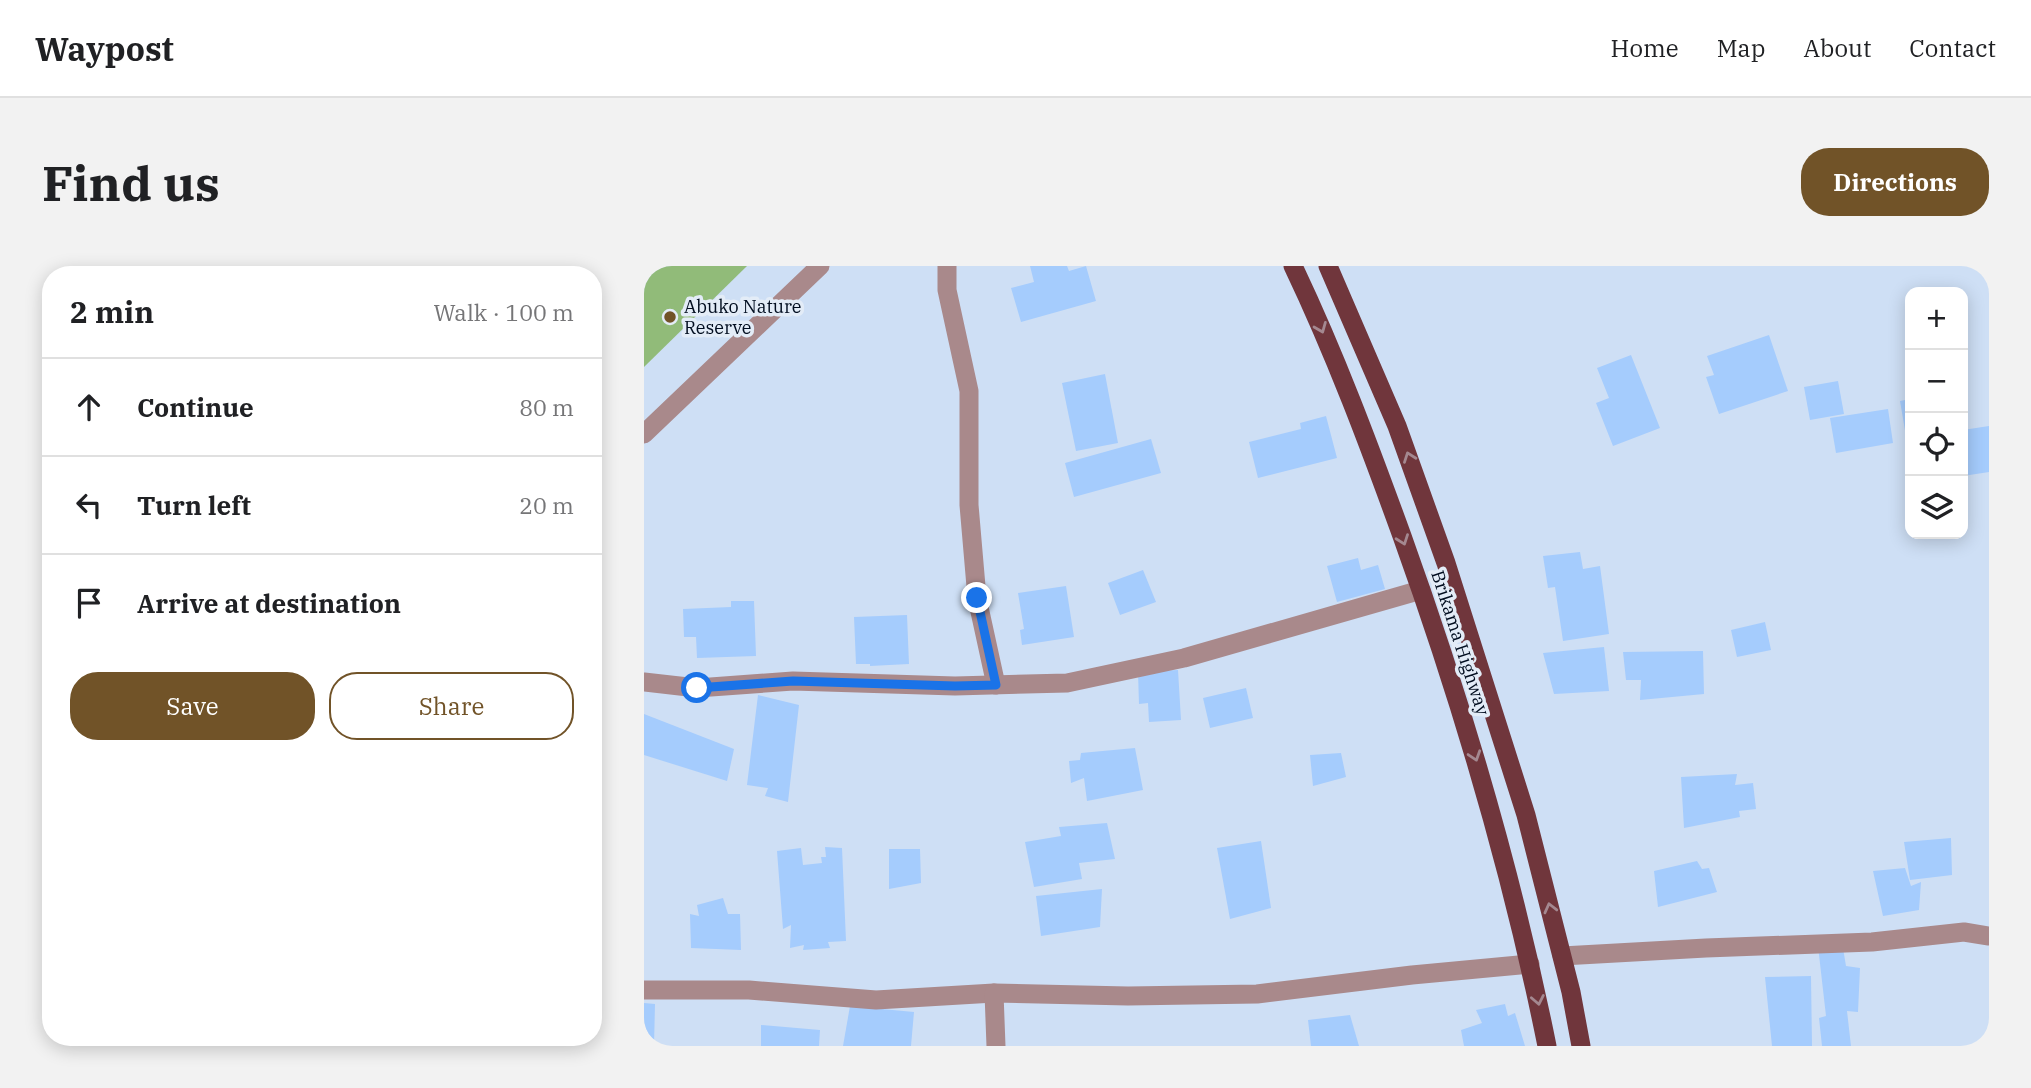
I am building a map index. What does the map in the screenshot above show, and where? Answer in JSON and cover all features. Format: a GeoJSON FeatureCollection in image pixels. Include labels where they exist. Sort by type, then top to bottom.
{"type":"FeatureCollection","features":[{"type":"Feature","properties":{"kind":"highway","name":"Brikama Highway"},"geometry":{"type":"LineString","coordinates":[[1293,266],[1310,300],[1367,440],[1421,590],[1492,810],[1531,964],[1547,1046]]}},
{"type":"Feature","properties":{"kind":"highway","name":"Brikama Highway"},"geometry":{"type":"LineString","coordinates":[[1328,266],[1397,426],[1446,563],[1526,815],[1562,956],[1581,1046]]}},
{"type":"Feature","properties":{"kind":"street"},"geometry":{"type":"LineString","coordinates":[[644,434],[820,266]]}},
{"type":"Feature","properties":{"kind":"street"},"geometry":{"type":"LineString","coordinates":[[947,266],[947,290],[969,391],[970,505],[977,598],[996,685]]}},
{"type":"Feature","properties":{"kind":"street"},"geometry":{"type":"LineString","coordinates":[[644,682],[697,688],[793,681],[955,686],[1067,683],[1184,658],[1421,590]]}},
{"type":"Feature","properties":{"kind":"street"},"geometry":{"type":"LineString","coordinates":[[1562,956],[1872,942],[1964,932],[1989,936]]}},
{"type":"Feature","properties":{"kind":"street"},"geometry":{"type":"LineString","coordinates":[[644,990],[749,990],[876,1000],[994,993],[1128,996],[1257,994],[1531,964]]}},
{"type":"Feature","properties":{"kind":"street"},"geometry":{"type":"LineString","coordinates":[[994,993],[996,1046]]}},
{"type":"Feature","properties":{"kind":"green space","name":"Abuko Nature Reserve"},"geometry":{"type":"Polygon","coordinates":[[[644,266],[747,266],[644,367],[644,266]]]}},
{"type":"Feature","properties":{"kind":"building"},"geometry":{"type":"Polygon","coordinates":[[[1030,266],[1067,266],[1069,271],[1086,266],[1096,301],[1021,322],[1011,288],[1034,282],[1030,266]]]}},
{"type":"Feature","properties":{"kind":"building"},"geometry":{"type":"Polygon","coordinates":[[[1769,335],[1788,391],[1719,414],[1706,377],[1714,375],[1707,356],[1769,335]]]}},
{"type":"Feature","properties":{"kind":"building"},"geometry":{"type":"Polygon","coordinates":[[[1631,355],[1660,428],[1613,446],[1596,403],[1609,398],[1597,368],[1631,355]]]}},
{"type":"Feature","properties":{"kind":"building"},"geometry":{"type":"Polygon","coordinates":[[[1105,374],[1118,443],[1076,451],[1062,383],[1105,374]]]}},
{"type":"Feature","properties":{"kind":"building"},"geometry":{"type":"Polygon","coordinates":[[[1838,381],[1844,414],[1810,420],[1804,387],[1838,381]]]}},
{"type":"Feature","properties":{"kind":"building"},"geometry":{"type":"Polygon","coordinates":[[[1905,400],[1905,430],[1900,401],[1905,400]]]}},
{"type":"Feature","properties":{"kind":"building"},"geometry":{"type":"Polygon","coordinates":[[[1888,409],[1893,443],[1836,453],[1830,418],[1888,409]]]}},
{"type":"Feature","properties":{"kind":"building"},"geometry":{"type":"Polygon","coordinates":[[[1326,416],[1337,458],[1258,478],[1249,442],[1301,429],[1300,423],[1326,416]]]}},
{"type":"Feature","properties":{"kind":"building"},"geometry":{"type":"Polygon","coordinates":[[[1989,426],[1989,472],[1968,475],[1968,429],[1989,426]]]}},
{"type":"Feature","properties":{"kind":"building"},"geometry":{"type":"Polygon","coordinates":[[[1151,439],[1161,473],[1074,497],[1065,463],[1151,439]]]}},
{"type":"Feature","properties":{"kind":"building"},"geometry":{"type":"Polygon","coordinates":[[[1580,552],[1583,569],[1600,566],[1609,634],[1563,641],[1555,587],[1548,588],[1543,556],[1580,552]]]}},
{"type":"Feature","properties":{"kind":"building"},"geometry":{"type":"Polygon","coordinates":[[[1358,558],[1361,570],[1378,565],[1385,589],[1337,602],[1327,566],[1358,558]]]}},
{"type":"Feature","properties":{"kind":"building"},"geometry":{"type":"Polygon","coordinates":[[[1143,570],[1156,602],[1120,615],[1108,583],[1143,570]]]}},
{"type":"Feature","properties":{"kind":"building"},"geometry":{"type":"Polygon","coordinates":[[[1066,586],[1074,637],[1022,645],[1020,630],[1024,629],[1018,593],[1066,586]]]}},
{"type":"Feature","properties":{"kind":"building"},"geometry":{"type":"Polygon","coordinates":[[[731,601],[754,601],[756,656],[697,658],[696,637],[684,637],[683,609],[731,607],[731,601]]]}},
{"type":"Feature","properties":{"kind":"building"},"geometry":{"type":"Polygon","coordinates":[[[907,615],[909,664],[856,664],[854,617],[907,615]]]}},
{"type":"Feature","properties":{"kind":"building"},"geometry":{"type":"Polygon","coordinates":[[[1765,622],[1771,650],[1737,657],[1731,630],[1765,622]]]}},
{"type":"Feature","properties":{"kind":"building"},"geometry":{"type":"Polygon","coordinates":[[[1604,647],[1609,691],[1554,694],[1543,653],[1604,647]]]}},
{"type":"Feature","properties":{"kind":"building"},"geometry":{"type":"Polygon","coordinates":[[[1703,651],[1704,694],[1640,700],[1641,680],[1626,680],[1623,652],[1703,651]]]}},
{"type":"Feature","properties":{"kind":"building"},"geometry":{"type":"Polygon","coordinates":[[[1178,670],[1181,720],[1149,722],[1148,703],[1139,704],[1138,672],[1178,670]]]}},
{"type":"Feature","properties":{"kind":"building"},"geometry":{"type":"Polygon","coordinates":[[[1246,688],[1253,718],[1210,728],[1203,698],[1246,688]]]}},
{"type":"Feature","properties":{"kind":"building"},"geometry":{"type":"Polygon","coordinates":[[[758,695],[799,705],[788,802],[765,796],[768,788],[747,785],[758,695]]]}},
{"type":"Feature","properties":{"kind":"building"},"geometry":{"type":"Polygon","coordinates":[[[644,714],[734,749],[727,781],[644,755],[644,714]]]}},
{"type":"Feature","properties":{"kind":"building"},"geometry":{"type":"Polygon","coordinates":[[[1135,748],[1143,790],[1087,801],[1084,778],[1071,783],[1069,761],[1080,760],[1081,753],[1135,748]]]}},
{"type":"Feature","properties":{"kind":"building"},"geometry":{"type":"Polygon","coordinates":[[[1341,753],[1346,777],[1313,786],[1310,755],[1341,753]]]}},
{"type":"Feature","properties":{"kind":"building"},"geometry":{"type":"Polygon","coordinates":[[[1737,774],[1735,785],[1753,783],[1756,809],[1739,811],[1740,817],[1684,828],[1681,777],[1737,774]]]}},
{"type":"Feature","properties":{"kind":"building"},"geometry":{"type":"Polygon","coordinates":[[[1107,823],[1115,859],[1079,863],[1082,879],[1034,887],[1025,842],[1061,836],[1059,827],[1107,823]]]}},
{"type":"Feature","properties":{"kind":"building"},"geometry":{"type":"Polygon","coordinates":[[[1951,838],[1952,875],[1910,880],[1904,842],[1951,838]]]}},
{"type":"Feature","properties":{"kind":"building"},"geometry":{"type":"Polygon","coordinates":[[[1261,841],[1271,908],[1230,919],[1217,848],[1261,841]]]}},
{"type":"Feature","properties":{"kind":"building"},"geometry":{"type":"Polygon","coordinates":[[[825,847],[842,848],[846,941],[828,942],[830,948],[803,950],[804,945],[790,948],[791,925],[783,929],[777,851],[801,848],[803,865],[822,863],[821,857],[826,857],[825,847]]]}},
{"type":"Feature","properties":{"kind":"building"},"geometry":{"type":"Polygon","coordinates":[[[889,849],[920,849],[921,883],[889,889],[889,849]]]}},
{"type":"Feature","properties":{"kind":"building"},"geometry":{"type":"Polygon","coordinates":[[[1697,861],[1702,869],[1709,868],[1717,892],[1658,907],[1654,871],[1697,861]]]}},
{"type":"Feature","properties":{"kind":"building"},"geometry":{"type":"Polygon","coordinates":[[[1905,868],[1911,886],[1921,882],[1919,910],[1883,916],[1873,871],[1905,868]]]}},
{"type":"Feature","properties":{"kind":"building"},"geometry":{"type":"Polygon","coordinates":[[[1102,889],[1100,927],[1041,936],[1036,896],[1102,889]]]}},
{"type":"Feature","properties":{"kind":"building"},"geometry":{"type":"Polygon","coordinates":[[[723,898],[728,914],[740,914],[741,950],[691,948],[690,914],[699,916],[697,905],[723,898]]]}},
{"type":"Feature","properties":{"kind":"building"},"geometry":{"type":"Polygon","coordinates":[[[1818,946],[1843,948],[1846,966],[1860,968],[1858,1012],[1847,1011],[1851,1046],[1822,1046],[1819,1018],[1826,1016],[1818,946]]]}},
{"type":"Feature","properties":{"kind":"building"},"geometry":{"type":"Polygon","coordinates":[[[1811,976],[1812,1046],[1772,1046],[1765,977],[1811,976]]]}},
{"type":"Feature","properties":{"kind":"building"},"geometry":{"type":"Polygon","coordinates":[[[644,1003],[655,1004],[654,1046],[644,1046],[644,1003]]]}},
{"type":"Feature","properties":{"kind":"building"},"geometry":{"type":"Polygon","coordinates":[[[1505,1004],[1508,1016],[1515,1013],[1525,1046],[1464,1046],[1461,1030],[1482,1023],[1476,1010],[1505,1004]]]}},
{"type":"Feature","properties":{"kind":"building"},"geometry":{"type":"Polygon","coordinates":[[[850,1006],[914,1012],[911,1046],[843,1046],[850,1006]]]}},
{"type":"Feature","properties":{"kind":"building"},"geometry":{"type":"Polygon","coordinates":[[[1350,1015],[1359,1046],[1311,1046],[1308,1020],[1350,1015]]]}},
{"type":"Feature","properties":{"kind":"building"},"geometry":{"type":"Polygon","coordinates":[[[761,1025],[820,1030],[819,1046],[761,1046],[761,1025]]]}},
{"type":"Feature","properties":{"kind":"place","name":"Abuko Nature Reserve"},"geometry":{"type":"Point","coordinates":[670,317]}},
{"type":"Feature","properties":{"kind":"route"},"geometry":{"type":"LineString","coordinates":[[697,688],[793,681],[996,685],[977,598]]}}]}
